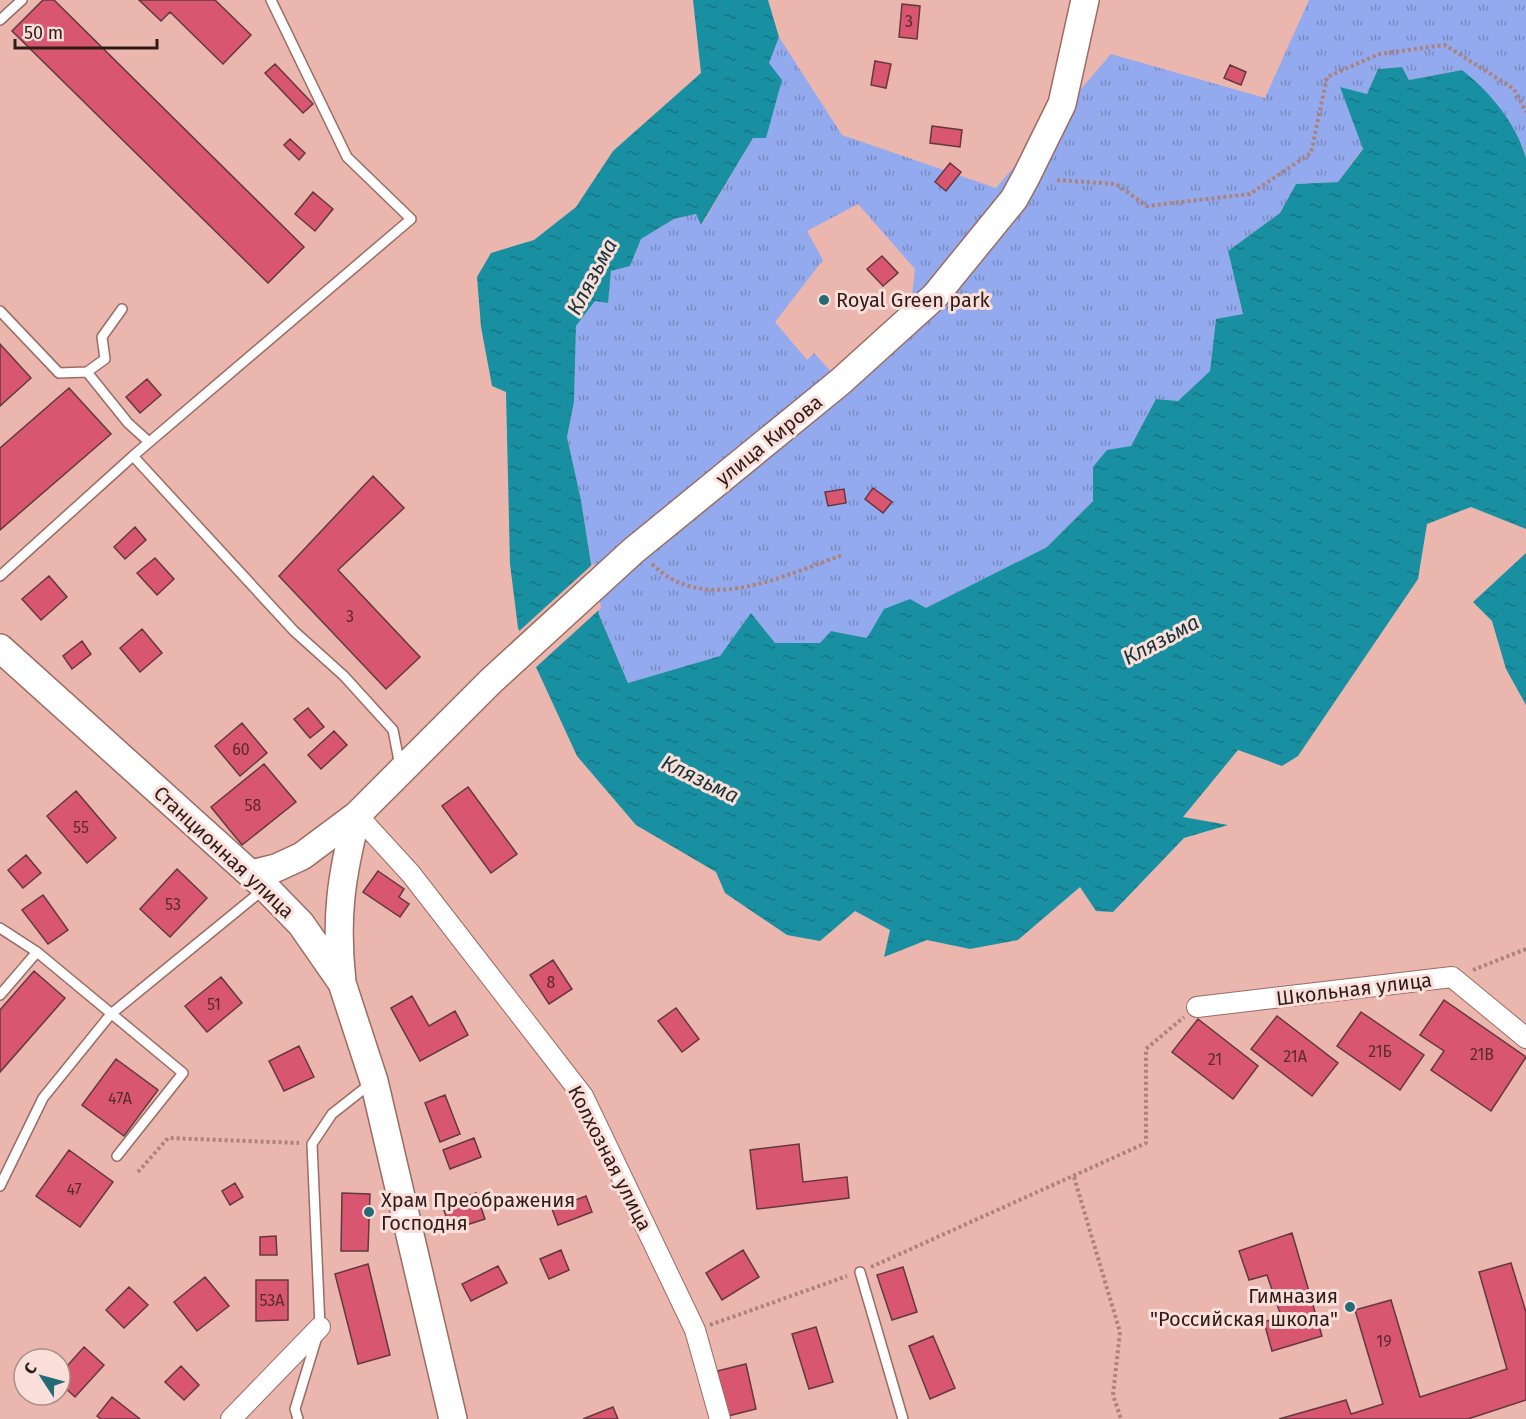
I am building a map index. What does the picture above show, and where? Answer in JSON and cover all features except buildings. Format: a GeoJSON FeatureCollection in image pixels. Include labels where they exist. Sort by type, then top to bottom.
{"type":"FeatureCollection","features":[{"type":"Feature","properties":{"kind":"street","name":"улица Кирова"},"geometry":{"type":"LineString","coordinates":[[259,880],[276,868],[302,856],[357,815],[491,681],[641,556],[935,296],[1014,199],[1062,104],[1085,0]]}},
{"type":"Feature","properties":{"kind":"street","name":"Станционная улица"},"geometry":{"type":"LineString","coordinates":[[0,648],[259,880],[301,924],[342,983],[374,1081],[453,1419]]}},
{"type":"Feature","properties":{"kind":"street"},"geometry":{"type":"LineString","coordinates":[[342,983],[338,912],[342,872],[357,815]]}},
{"type":"Feature","properties":{"kind":"street","name":"Колхозная улица"},"geometry":{"type":"LineString","coordinates":[[357,815],[411,874],[583,1096],[695,1330],[720,1419]]}},
{"type":"Feature","properties":{"kind":"street","name":"Школьная улица"},"geometry":{"type":"LineString","coordinates":[[1197,1007],[1452,977],[1526,1038]]}},
{"type":"Feature","properties":{"kind":"street"},"geometry":{"type":"LineString","coordinates":[[231,1419],[320,1327]]}},
{"type":"Feature","properties":{"kind":"lane"},"geometry":{"type":"LineString","coordinates":[[0,20],[22,0]]}},
{"type":"Feature","properties":{"kind":"lane"},"geometry":{"type":"LineString","coordinates":[[0,576],[149,442],[411,219],[346,157],[271,0]]}},
{"type":"Feature","properties":{"kind":"lane"},"geometry":{"type":"LineString","coordinates":[[0,311],[59,373],[87,372],[105,359],[102,337],[122,309]]}},
{"type":"Feature","properties":{"kind":"lane"},"geometry":{"type":"LineString","coordinates":[[87,372],[128,423],[149,442]]}},
{"type":"Feature","properties":{"kind":"lane"},"geometry":{"type":"LineString","coordinates":[[133,456],[294,631],[344,676],[393,730],[400,771]]}},
{"type":"Feature","properties":{"kind":"lane"},"geometry":{"type":"LineString","coordinates":[[0,1186],[43,1098],[111,1014],[259,880]]}},
{"type":"Feature","properties":{"kind":"lane"},"geometry":{"type":"LineString","coordinates":[[0,928],[38,952],[183,1073],[117,1156]]}},
{"type":"Feature","properties":{"kind":"lane"},"geometry":{"type":"LineString","coordinates":[[0,995],[38,952]]}},
{"type":"Feature","properties":{"kind":"lane"},"geometry":{"type":"LineString","coordinates":[[298,1419],[295,1409],[320,1327],[312,1144],[332,1114],[374,1081]]}},
{"type":"Feature","properties":{"kind":"lane"},"geometry":{"type":"LineString","coordinates":[[860,1272],[903,1419]]}},
{"type":"Feature","properties":{"kind":"path"},"geometry":{"type":"LineString","coordinates":[[1057,180],[1116,183],[1147,206],[1250,194],[1311,153],[1327,77],[1379,54],[1445,45],[1514,89],[1526,111]]}},
{"type":"Feature","properties":{"kind":"path"},"geometry":{"type":"LineString","coordinates":[[641,556],[661,574],[684,586],[721,591],[755,584],[843,555]]}},
{"type":"Feature","properties":{"kind":"path"},"geometry":{"type":"LineString","coordinates":[[1452,977],[1526,949]]}},
{"type":"Feature","properties":{"kind":"path"},"geometry":{"type":"LineString","coordinates":[[695,1330],[860,1272],[1146,1143],[1146,1049],[1197,1007]]}},
{"type":"Feature","properties":{"kind":"path"},"geometry":{"type":"LineString","coordinates":[[138,1172],[168,1138],[312,1144]]}},
{"type":"Feature","properties":{"kind":"path"},"geometry":{"type":"LineString","coordinates":[[1074,1177],[1120,1332],[1113,1395],[1121,1419]]}},
{"type":"Feature","properties":{"kind":"green space"},"geometry":{"type":"Polygon","coordinates":[[[1309,0],[1526,0],[1526,158],[1522,145],[1462,70],[1409,80],[1401,67],[1378,69],[1367,94],[1341,88],[1363,148],[1338,182],[1296,184],[1280,213],[1228,251],[1243,314],[1216,320],[1210,371],[1178,401],[1156,399],[1131,446],[1093,467],[1093,501],[1047,547],[867,638],[831,631],[820,643],[775,643],[751,613],[721,656],[628,683],[599,615],[581,500],[567,437],[574,402],[576,326],[595,301],[611,271],[630,266],[641,239],[674,219],[696,214],[702,225],[753,138],[768,63],[779,37],[842,135],[996,188],[1111,54],[1265,98],[1309,0]],[[858,204],[807,231],[823,260],[775,322],[807,360],[814,353],[833,374],[912,296],[915,269],[858,204]]]}},
{"type":"Feature","properties":{"kind":"water","name":"Клязьма"},"geometry":{"type":"Polygon","coordinates":[[[693,0],[768,0],[779,37],[769,63],[782,80],[766,138],[753,138],[701,225],[696,214],[674,219],[641,239],[630,266],[611,271],[608,303],[595,301],[576,326],[574,402],[567,437],[581,500],[599,615],[628,683],[720,656],[751,613],[775,643],[820,643],[831,631],[867,638],[884,609],[910,599],[926,608],[1047,547],[1093,501],[1093,467],[1107,450],[1131,446],[1156,399],[1178,401],[1210,371],[1216,319],[1243,314],[1228,251],[1280,213],[1296,184],[1338,182],[1363,149],[1340,87],[1367,94],[1378,69],[1402,67],[1409,80],[1462,70],[1501,109],[1522,145],[1526,158],[1526,529],[1471,507],[1427,524],[1418,579],[1298,756],[1282,766],[1238,750],[1183,817],[1228,825],[1184,838],[1113,912],[1096,911],[1080,887],[1018,940],[970,949],[927,940],[884,957],[890,930],[855,911],[820,941],[787,935],[725,893],[716,872],[636,825],[577,756],[518,628],[510,564],[506,392],[492,386],[481,327],[477,277],[491,253],[534,240],[576,207],[613,151],[701,73],[693,0]]]}},
{"type":"Feature","properties":{"kind":"water"},"geometry":{"type":"Polygon","coordinates":[[[1526,553],[1526,705],[1506,669],[1492,621],[1473,602],[1526,553]]]}},
{"type":"Feature","properties":{"kind":"pier"},"geometry":{"type":"Polygon","coordinates":[[[594,563],[601,608],[534,669],[517,633],[594,563]]]}},
{"type":"Feature","properties":{"kind":"place","name":"Royal Green park"},"geometry":{"type":"Point","coordinates":[824,300]}},
{"type":"Feature","properties":{"kind":"place","name":"Храм Преображения Господня"},"geometry":{"type":"Point","coordinates":[369,1212]}},
{"type":"Feature","properties":{"kind":"place","name":"Гимназия \"Российская школа\""},"geometry":{"type":"Point","coordinates":[1350,1307]}}]}
